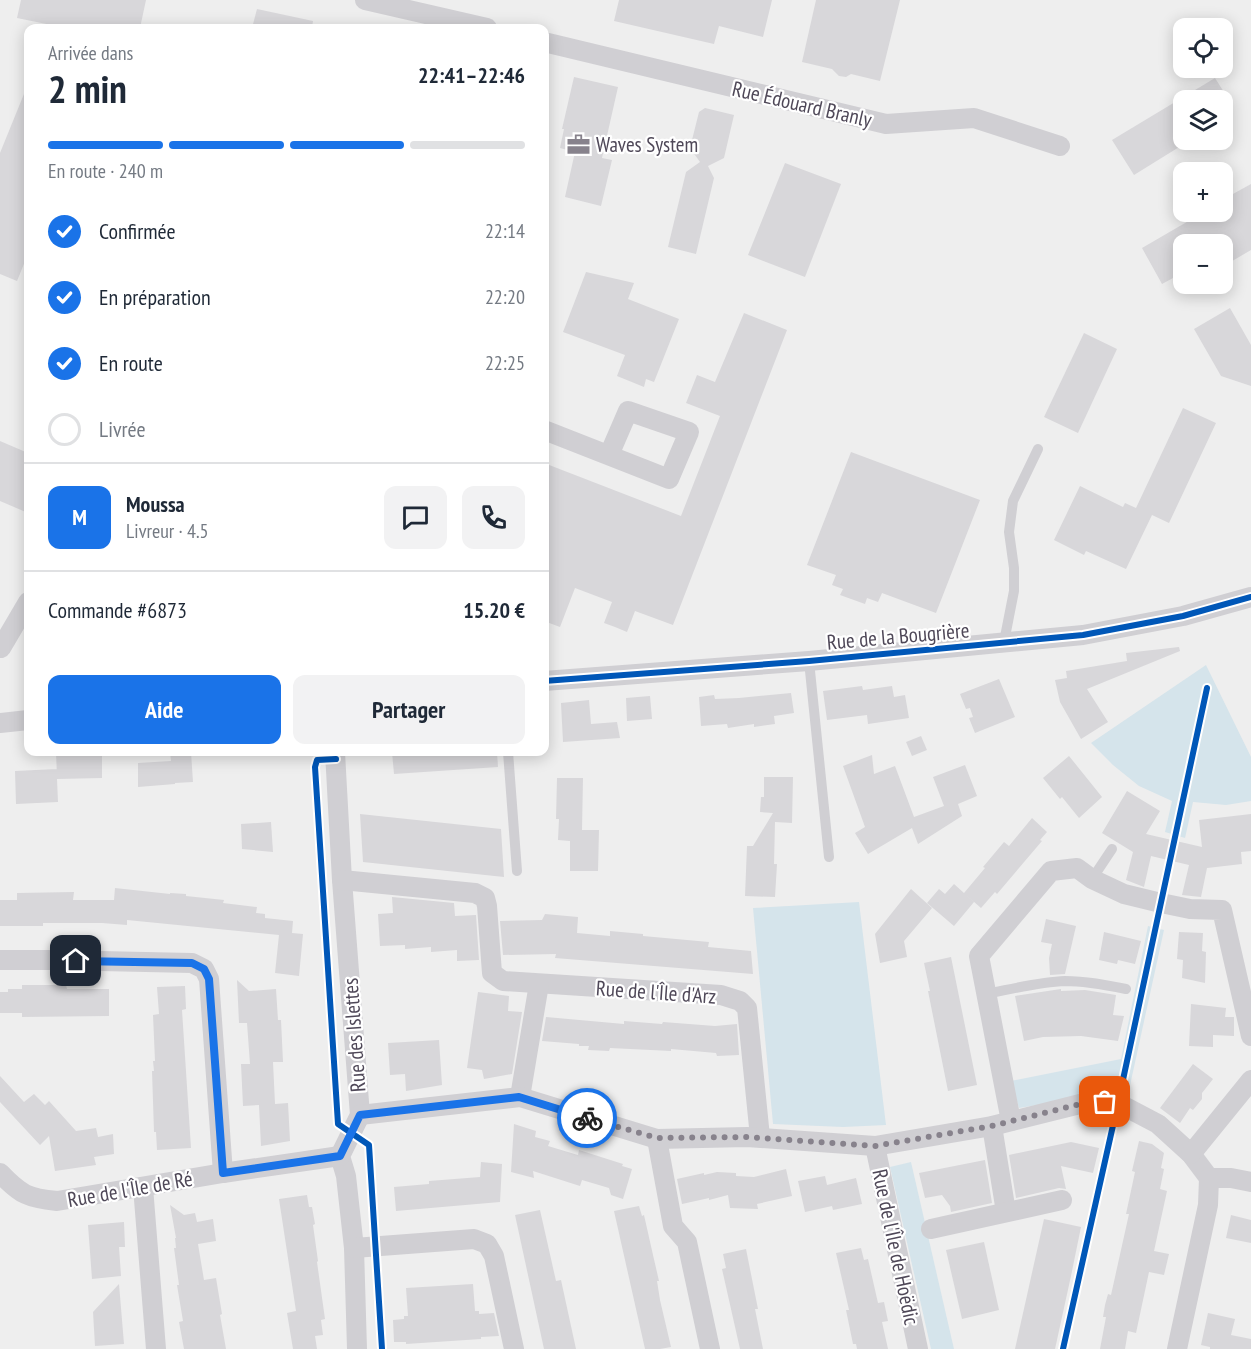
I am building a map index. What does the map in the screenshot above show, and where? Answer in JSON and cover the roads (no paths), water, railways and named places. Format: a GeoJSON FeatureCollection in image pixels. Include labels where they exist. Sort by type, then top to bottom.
{"type":"FeatureCollection","features":[{"type":"Feature","properties":{"kind":"street"},"geometry":{"type":"LineString","coordinates":[[365,0],[423,21],[450,24]]}},
{"type":"Feature","properties":{"kind":"street","name":"Rue Édouard Branly"},"geometry":{"type":"LineString","coordinates":[[549,43],[886,124],[974,118],[1060,146]]}},
{"type":"Feature","properties":{"kind":"street"},"geometry":{"type":"LineString","coordinates":[[549,432],[609,455]]}},
{"type":"Feature","properties":{"kind":"street","name":"Rue de la Bougrière"},"geometry":{"type":"LineString","coordinates":[[549,681],[809,661],[1083,635],[1183,616],[1251,597]]}},
{"type":"Feature","properties":{"kind":"street"},"geometry":{"type":"LineString","coordinates":[[1,648],[24,609]]}},
{"type":"Feature","properties":{"kind":"street"},"geometry":{"type":"LineString","coordinates":[[0,723],[24,720]]}},
{"type":"Feature","properties":{"kind":"street","name":"Rue des Islettes"},"geometry":{"type":"LineString","coordinates":[[335,756],[360,1115],[340,1156]]}},
{"type":"Feature","properties":{"kind":"street"},"geometry":{"type":"LineString","coordinates":[[1006,1212],[1002,1123],[979,956],[1051,871],[1077,868],[1092,879],[1124,894],[1190,909],[1222,910],[1251,1033]]}},
{"type":"Feature","properties":{"kind":"street","name":"Rue de l'Île d'Arz"},"geometry":{"type":"LineString","coordinates":[[342,880],[475,893],[485,898],[488,906],[492,973],[502,981],[721,995],[740,1000],[747,1008],[760,1137]]}},
{"type":"Feature","properties":{"kind":"street"},"geometry":{"type":"LineString","coordinates":[[0,960],[192,963],[204,969],[209,979],[223,1173]]}},
{"type":"Feature","properties":{"kind":"street"},"geometry":{"type":"LineString","coordinates":[[519,1097],[539,984]]}},
{"type":"Feature","properties":{"kind":"street"},"geometry":{"type":"LineString","coordinates":[[1191,1154],[1251,1080]]}},
{"type":"Feature","properties":{"kind":"street"},"geometry":{"type":"LineString","coordinates":[[360,1115],[519,1097],[657,1138],[760,1137],[875,1146],[1002,1123],[1092,1101],[1118,1103],[1158,1124],[1191,1154],[1209,1178],[1208,1205],[1177,1349]]}},
{"type":"Feature","properties":{"kind":"street"},"geometry":{"type":"LineString","coordinates":[[657,1138],[674,1226],[687,1242],[711,1349]]}},
{"type":"Feature","properties":{"kind":"street","name":"Rue de l'Île de Hoëdic"},"geometry":{"type":"LineString","coordinates":[[875,1146],[918,1349]]}},
{"type":"Feature","properties":{"kind":"street"},"geometry":{"type":"LineString","coordinates":[[340,1156],[346,1176],[354,1248],[357,1349]]}},
{"type":"Feature","properties":{"kind":"street","name":"Rue de l'Île de Ré"},"geometry":{"type":"LineString","coordinates":[[0,1173],[15,1189],[35,1199],[57,1201],[340,1156]]}},
{"type":"Feature","properties":{"kind":"street"},"geometry":{"type":"LineString","coordinates":[[1209,1178],[1231,1178],[1251,1182]]}},
{"type":"Feature","properties":{"kind":"street"},"geometry":{"type":"LineString","coordinates":[[143,1187],[156,1349]]}},
{"type":"Feature","properties":{"kind":"street"},"geometry":{"type":"LineString","coordinates":[[932,1229],[1062,1200]]}},
{"type":"Feature","properties":{"kind":"street"},"geometry":{"type":"LineString","coordinates":[[354,1248],[474,1239],[488,1244],[494,1256],[514,1349]]}},
{"type":"Feature","properties":{"kind":"lane"},"geometry":{"type":"LineString","coordinates":[[1004,642],[1014,591],[1014,568],[1009,532],[1013,501],[1038,449]]}},
{"type":"Feature","properties":{"kind":"lane"},"geometry":{"type":"LineString","coordinates":[[0,658],[1,648]]}},
{"type":"Feature","properties":{"kind":"lane","name":"Rue de la Bougrière"},"geometry":{"type":"LineString","coordinates":[[809,661],[829,857]]}},
{"type":"Feature","properties":{"kind":"lane"},"geometry":{"type":"LineString","coordinates":[[508,756],[518,871]]}},
{"type":"Feature","properties":{"kind":"lane"},"geometry":{"type":"LineString","coordinates":[[1092,879],[1112,849]]}},
{"type":"Feature","properties":{"kind":"lane"},"geometry":{"type":"LineString","coordinates":[[986,994],[1034,984],[1065,981],[1096,983],[1126,989]]}},
{"type":"Feature","properties":{"kind":"place","name":"Waves System"},"geometry":{"type":"Point","coordinates":[578,144]}}]}
